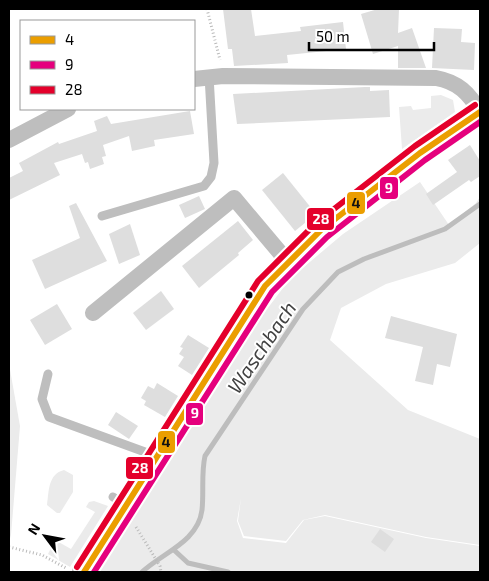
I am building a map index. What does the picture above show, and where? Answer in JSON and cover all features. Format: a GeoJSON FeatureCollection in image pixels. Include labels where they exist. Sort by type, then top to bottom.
{"type":"FeatureCollection","features":[{"type":"Feature","properties":{"kind":"main road"},"geometry":{"type":"LineString","coordinates":[[75,570],[120,501],[156,456],[265,286],[287,261],[321,230],[420,153],[480,112]]}},
{"type":"Feature","properties":{"kind":"street"},"geometry":{"type":"LineString","coordinates":[[209,77],[436,78],[449,80],[460,86],[480,112]]}},
{"type":"Feature","properties":{"kind":"street"},"geometry":{"type":"LineString","coordinates":[[9,140],[66,110]]}},
{"type":"Feature","properties":{"kind":"street"},"geometry":{"type":"LineString","coordinates":[[93,314],[234,198],[287,261]]}},
{"type":"Feature","properties":{"kind":"lane"},"geometry":{"type":"LineString","coordinates":[[102,216],[204,186],[211,177],[214,163],[209,77]]}},
{"type":"Feature","properties":{"kind":"lane"},"geometry":{"type":"LineString","coordinates":[[48,374],[42,399],[49,417],[156,456]]}},
{"type":"Feature","properties":{"kind":"path"},"geometry":{"type":"LineString","coordinates":[[207,9],[209,77]]}},
{"type":"Feature","properties":{"kind":"path"},"geometry":{"type":"LineString","coordinates":[[138,534],[160,566],[161,572]]}},
{"type":"Feature","properties":{"kind":"path"},"geometry":{"type":"LineString","coordinates":[[9,547],[42,555],[75,570]]}},
{"type":"Feature","properties":{"kind":"shaded area"},"geometry":{"type":"Polygon","coordinates":[[[441,95],[453,100],[455,112],[402,149],[399,107],[411,106],[413,110],[431,108],[431,96],[441,95]]]}},
{"type":"Feature","properties":{"kind":"shaded area"},"geometry":{"type":"Polygon","coordinates":[[[420,182],[449,225],[476,203],[480,197],[480,243],[455,263],[386,284],[341,308],[330,340],[408,410],[480,439],[480,545],[426,537],[325,515],[303,520],[286,541],[244,536],[238,521],[241,498],[237,521],[243,538],[286,543],[304,520],[325,516],[426,538],[480,546],[480,572],[93,572],[255,325],[283,288],[298,272],[343,234],[420,182]]]}},
{"type":"Feature","properties":{"kind":"shaded area"},"geometry":{"type":"Polygon","coordinates":[[[9,364],[20,426],[9,542],[9,364]]]}},
{"type":"Feature","properties":{"kind":"shaded area"},"geometry":{"type":"Polygon","coordinates":[[[64,470],[73,475],[73,492],[60,513],[57,513],[47,505],[49,489],[55,475],[64,470]]]}},
{"type":"Feature","properties":{"kind":"shaded area"},"geometry":{"type":"Polygon","coordinates":[[[94,501],[108,506],[70,567],[48,554],[55,540],[71,549],[95,512],[86,507],[89,502],[94,501]]]}},
{"type":"Feature","properties":{"kind":"building"},"geometry":{"type":"Polygon","coordinates":[[[223,9],[251,9],[255,36],[301,31],[300,27],[343,22],[346,49],[287,55],[288,63],[234,66],[232,49],[228,49],[223,9]]]}},
{"type":"Feature","properties":{"kind":"building"},"geometry":{"type":"Polygon","coordinates":[[[378,9],[399,9],[398,33],[412,28],[426,68],[398,68],[398,46],[373,54],[361,14],[378,9]]]}},
{"type":"Feature","properties":{"kind":"building"},"geometry":{"type":"Polygon","coordinates":[[[434,28],[462,29],[461,42],[475,43],[474,70],[432,68],[434,28]]]}},
{"type":"Feature","properties":{"kind":"building"},"geometry":{"type":"Polygon","coordinates":[[[370,87],[370,91],[389,90],[390,117],[237,124],[233,94],[370,87]]]}},
{"type":"Feature","properties":{"kind":"building"},"geometry":{"type":"Polygon","coordinates":[[[190,111],[194,134],[154,140],[155,146],[132,151],[129,136],[103,145],[106,156],[102,157],[104,164],[90,169],[88,162],[85,163],[82,154],[54,163],[60,175],[9,200],[9,178],[23,171],[19,163],[58,142],[59,144],[97,131],[94,121],[107,116],[111,124],[190,111]]]}},
{"type":"Feature","properties":{"kind":"building"},"geometry":{"type":"Polygon","coordinates":[[[470,145],[480,161],[480,176],[471,182],[469,180],[433,205],[426,194],[457,172],[448,160],[470,145]]]}},
{"type":"Feature","properties":{"kind":"building"},"geometry":{"type":"Polygon","coordinates":[[[283,173],[316,214],[295,231],[262,190],[283,173]]]}},
{"type":"Feature","properties":{"kind":"building"},"geometry":{"type":"Polygon","coordinates":[[[199,196],[205,209],[185,218],[179,205],[199,196]]]}},
{"type":"Feature","properties":{"kind":"building"},"geometry":{"type":"Polygon","coordinates":[[[76,203],[107,261],[45,289],[32,260],[80,238],[69,206],[76,203]]]}},
{"type":"Feature","properties":{"kind":"building"},"geometry":{"type":"Polygon","coordinates":[[[238,221],[253,240],[238,253],[239,255],[199,288],[182,266],[238,221]]]}},
{"type":"Feature","properties":{"kind":"building"},"geometry":{"type":"Polygon","coordinates":[[[130,224],[140,255],[119,264],[109,234],[130,224]]]}},
{"type":"Feature","properties":{"kind":"building"},"geometry":{"type":"Polygon","coordinates":[[[161,291],[174,309],[146,330],[133,313],[161,291]]]}},
{"type":"Feature","properties":{"kind":"building"},"geometry":{"type":"Polygon","coordinates":[[[57,304],[72,329],[45,345],[30,320],[57,304]]]}},
{"type":"Feature","properties":{"kind":"building"},"geometry":{"type":"Polygon","coordinates":[[[391,316],[457,334],[450,367],[437,364],[433,385],[415,381],[423,347],[385,338],[391,316]]]}},
{"type":"Feature","properties":{"kind":"building"},"geometry":{"type":"Polygon","coordinates":[[[188,335],[209,348],[192,375],[178,366],[184,357],[179,354],[183,348],[180,347],[188,335]]]}},
{"type":"Feature","properties":{"kind":"building"},"geometry":{"type":"Polygon","coordinates":[[[157,383],[178,396],[165,417],[144,405],[146,401],[141,398],[148,386],[154,389],[157,383]]]}},
{"type":"Feature","properties":{"kind":"building"},"geometry":{"type":"Polygon","coordinates":[[[116,412],[138,426],[129,439],[108,425],[116,412]]]}},
{"type":"Feature","properties":{"kind":"building"},"geometry":{"type":"Polygon","coordinates":[[[380,529],[394,539],[385,552],[371,542],[380,529]]]}},
{"type":"Feature","properties":{"kind":"waterway","name":"Waschbach"},"geometry":{"type":"LineString","coordinates":[[142,572],[187,539],[194,531],[202,510],[205,456],[303,309],[338,272],[364,259],[445,229],[480,204]]}},
{"type":"Feature","properties":{"kind":"waterway"},"geometry":{"type":"LineString","coordinates":[[174,550],[188,563],[228,572]]}},
{"type":"Feature","properties":{"kind":"transit line","name":"28"},"geometry":{"type":"LineString","coordinates":[[77,567],[258,281],[316,223],[415,146],[475,105]]}},
{"type":"Feature","properties":{"kind":"transit line","name":"4"},"geometry":{"type":"LineString","coordinates":[[84,572],[265,286],[321,230],[420,153],[480,112]]}},
{"type":"Feature","properties":{"kind":"transit line","name":"9"},"geometry":{"type":"LineString","coordinates":[[94,572],[272,292],[327,237],[425,160],[480,122]]}}]}
